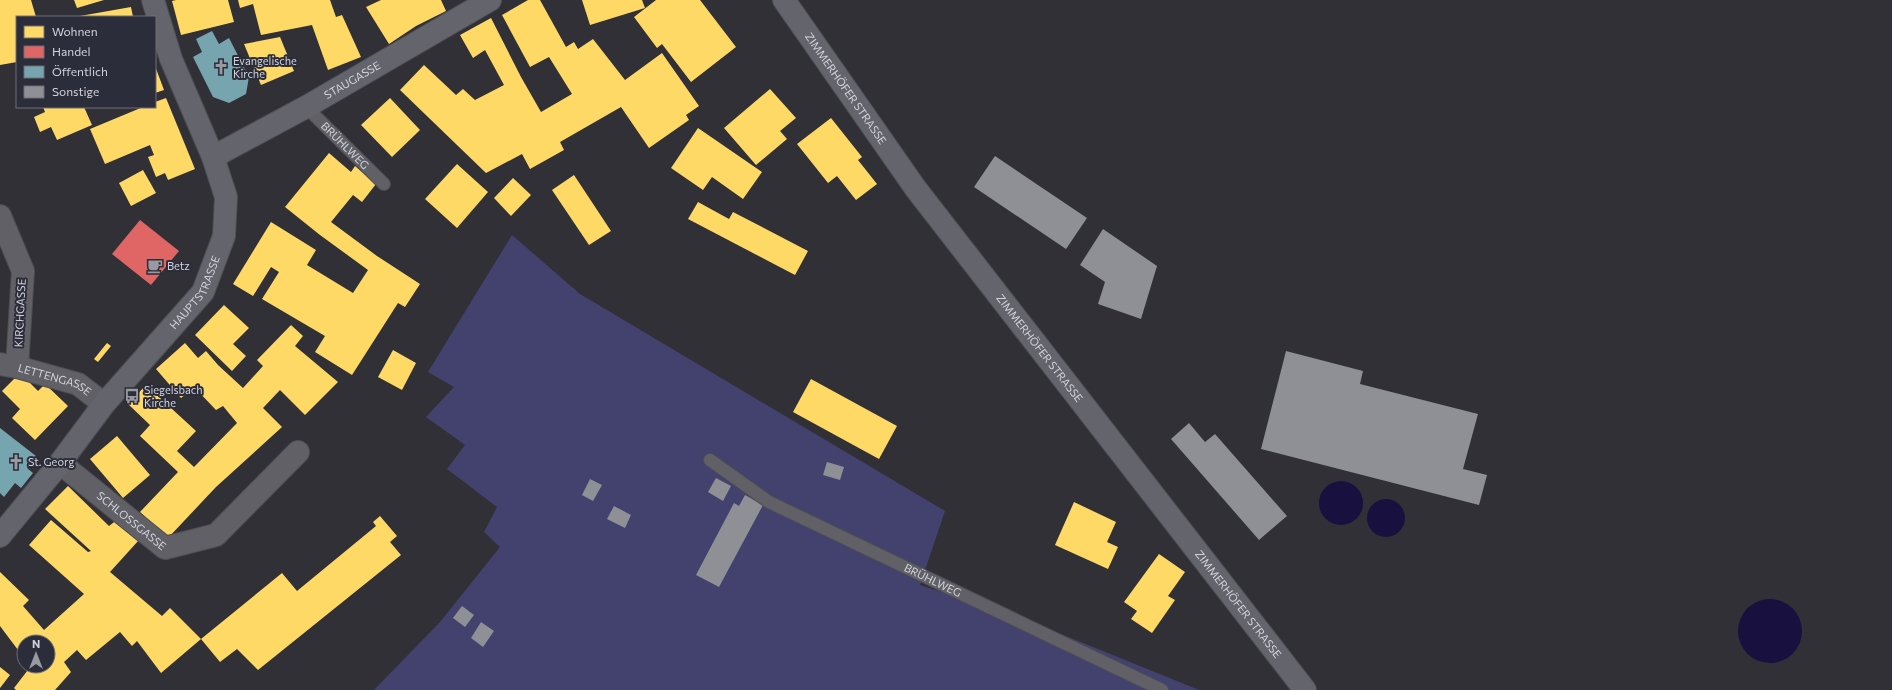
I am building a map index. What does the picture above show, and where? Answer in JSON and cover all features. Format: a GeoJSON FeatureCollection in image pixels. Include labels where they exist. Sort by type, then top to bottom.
{"type":"FeatureCollection","features":[{"type":"Feature","properties":{"kind":"street","name":"HAUPTSTRASSE"},"geometry":{"type":"LineString","coordinates":[[1,534],[60,463],[104,404],[203,292],[224,236],[226,197],[213,157],[172,59],[153,0]]}},
{"type":"Feature","properties":{"kind":"street","name":"STAUGASSE"},"geometry":{"type":"LineString","coordinates":[[213,157],[306,107],[490,0]]}},
{"type":"Feature","properties":{"kind":"street","name":"ZIMMERHÖFER STRASSE"},"geometry":{"type":"LineString","coordinates":[[784,0],[916,188],[1305,690]]}},
{"type":"Feature","properties":{"kind":"street","name":"KIRCHGASSE"},"geometry":{"type":"LineString","coordinates":[[0,216],[23,271],[9,365]]}},
{"type":"Feature","properties":{"kind":"street","name":"LETTENGASSE"},"geometry":{"type":"LineString","coordinates":[[9,365],[78,384],[104,404]]}},
{"type":"Feature","properties":{"kind":"street","name":"SCHLOSSGASSE"},"geometry":{"type":"LineString","coordinates":[[60,463],[165,548],[216,535],[298,452]]}},
{"type":"Feature","properties":{"kind":"lane","name":"BRÜHLWEG"},"geometry":{"type":"LineString","coordinates":[[306,107],[384,184]]}},
{"type":"Feature","properties":{"kind":"lane","name":"BRÜHLWEG"},"geometry":{"type":"LineString","coordinates":[[710,460],[769,502],[1162,690]]}},
{"type":"Feature","properties":{"kind":"shaded area"},"geometry":{"type":"Polygon","coordinates":[[[512,235],[580,294],[945,511],[920,585],[1029,621],[1199,690],[374,690],[440,622],[500,547],[484,532],[497,507],[447,469],[465,445],[426,417],[454,387],[428,372],[512,235]]]}},
{"type":"Feature","properties":{"kind":"shaded area"},"geometry":{"type":"Polygon","coordinates":[[[1341,481],[1353,485],[1359,491],[1363,503],[1359,515],[1353,521],[1341,525],[1329,521],[1323,515],[1319,503],[1323,491],[1329,485],[1341,481]]]}},
{"type":"Feature","properties":{"kind":"shaded area"},"geometry":{"type":"Polygon","coordinates":[[[1382,499],[1390,499],[1400,504],[1404,511],[1404,525],[1400,532],[1390,537],[1382,537],[1372,532],[1370,529],[1367,522],[1367,514],[1372,504],[1375,502],[1382,499]]]}},
{"type":"Feature","properties":{"kind":"shaded area"},"geometry":{"type":"Polygon","coordinates":[[[1770,599],[1788,605],[1796,613],[1802,631],[1796,649],[1788,657],[1770,663],[1752,657],[1744,649],[1738,631],[1744,613],[1752,605],[1770,599]]]}},
{"type":"Feature","properties":{"kind":"building: Wohnen"},"geometry":{"type":"Polygon","coordinates":[[[0,0],[31,0],[36,16],[16,16],[16,62],[0,65],[0,0]]]}},
{"type":"Feature","properties":{"kind":"building: Wohnen"},"geometry":{"type":"Polygon","coordinates":[[[74,0],[104,0],[77,8],[74,0]]]}},
{"type":"Feature","properties":{"kind":"building: Wohnen"},"geometry":{"type":"Polygon","coordinates":[[[228,0],[234,22],[181,35],[172,1],[228,0]]]}},
{"type":"Feature","properties":{"kind":"building: Wohnen"},"geometry":{"type":"Polygon","coordinates":[[[238,0],[330,0],[336,17],[342,15],[361,57],[328,70],[312,25],[261,35],[253,4],[240,8],[238,0]]]}},
{"type":"Feature","properties":{"kind":"building: Wohnen"},"geometry":{"type":"Polygon","coordinates":[[[381,0],[441,0],[446,11],[416,26],[389,44],[366,7],[381,0]]]}},
{"type":"Feature","properties":{"kind":"building: Wohnen"},"geometry":{"type":"Polygon","coordinates":[[[528,0],[540,0],[566,47],[574,42],[578,49],[593,39],[625,80],[662,53],[699,106],[686,115],[689,120],[649,148],[621,107],[560,142],[564,150],[530,169],[522,154],[486,173],[400,90],[424,65],[456,95],[463,89],[475,100],[504,85],[485,50],[473,58],[460,35],[491,18],[521,77],[541,112],[572,94],[549,57],[530,67],[502,15],[528,0]]]}},
{"type":"Feature","properties":{"kind":"building: Wohnen"},"geometry":{"type":"Polygon","coordinates":[[[582,0],[642,0],[645,8],[590,25],[582,0]]]}},
{"type":"Feature","properties":{"kind":"building: Wohnen"},"geometry":{"type":"Polygon","coordinates":[[[656,0],[700,0],[736,47],[691,82],[662,44],[657,48],[634,17],[656,0]]]}},
{"type":"Feature","properties":{"kind":"building: Wohnen"},"geometry":{"type":"Polygon","coordinates":[[[131,7],[133,16],[80,16],[131,7]]]}},
{"type":"Feature","properties":{"kind":"building: Wohnen"},"geometry":{"type":"Polygon","coordinates":[[[280,37],[294,71],[261,85],[244,44],[280,37]]]}},
{"type":"Feature","properties":{"kind":"building: Wohnen"},"geometry":{"type":"Polygon","coordinates":[[[156,69],[164,90],[156,93],[156,69]]]}},
{"type":"Feature","properties":{"kind":"building: Wohnen"},"geometry":{"type":"Polygon","coordinates":[[[770,89],[796,118],[780,131],[787,139],[756,165],[724,128],[770,89]]]}},
{"type":"Feature","properties":{"kind":"building: Wohnen"},"geometry":{"type":"Polygon","coordinates":[[[166,98],[195,169],[168,180],[165,173],[156,177],[148,157],[154,155],[150,145],[105,164],[90,129],[141,108],[156,108],[156,102],[166,98]]]}},
{"type":"Feature","properties":{"kind":"building: Wohnen"},"geometry":{"type":"Polygon","coordinates":[[[390,98],[420,130],[392,157],[361,125],[390,98]]]}},
{"type":"Feature","properties":{"kind":"building: Wohnen"},"geometry":{"type":"Polygon","coordinates":[[[43,108],[84,108],[92,125],[57,140],[51,127],[40,132],[34,117],[45,112],[43,108]]]}},
{"type":"Feature","properties":{"kind":"building: Wohnen"},"geometry":{"type":"Polygon","coordinates":[[[831,118],[862,157],[858,160],[877,184],[856,200],[837,176],[828,183],[797,144],[831,118]]]}},
{"type":"Feature","properties":{"kind":"building: Wohnen"},"geometry":{"type":"Polygon","coordinates":[[[698,128],[762,172],[743,199],[712,177],[703,190],[671,168],[698,128]]]}},
{"type":"Feature","properties":{"kind":"building: Wohnen"},"geometry":{"type":"Polygon","coordinates":[[[329,153],[351,172],[355,166],[376,184],[362,202],[353,195],[331,222],[377,256],[420,284],[405,307],[398,303],[352,375],[315,352],[325,336],[262,299],[279,272],[271,267],[253,296],[233,284],[271,222],[316,250],[307,265],[353,293],[368,270],[285,207],[329,153]]]}},
{"type":"Feature","properties":{"kind":"building: Wohnen"},"geometry":{"type":"Polygon","coordinates":[[[457,164],[488,192],[457,228],[425,199],[457,164]]]}},
{"type":"Feature","properties":{"kind":"building: Wohnen"},"geometry":{"type":"Polygon","coordinates":[[[143,170],[156,193],[131,206],[119,183],[143,170]]]}},
{"type":"Feature","properties":{"kind":"building: Wohnen"},"geometry":{"type":"Polygon","coordinates":[[[574,175],[611,231],[589,245],[552,190],[574,175]]]}},
{"type":"Feature","properties":{"kind":"building: Wohnen"},"geometry":{"type":"Polygon","coordinates":[[[513,178],[531,195],[511,216],[494,198],[513,178]]]}},
{"type":"Feature","properties":{"kind":"building: Wohnen"},"geometry":{"type":"Polygon","coordinates":[[[698,202],[729,219],[733,212],[808,251],[795,275],[688,219],[698,202]]]}},
{"type":"Feature","properties":{"kind":"building: Wohnen"},"geometry":{"type":"Polygon","coordinates":[[[224,305],[249,328],[233,344],[246,356],[232,371],[195,335],[224,305]]]}},
{"type":"Feature","properties":{"kind":"building: Wohnen"},"geometry":{"type":"Polygon","coordinates":[[[291,325],[303,336],[295,346],[338,382],[305,415],[280,390],[263,408],[282,427],[216,487],[168,538],[140,512],[178,472],[140,436],[150,425],[128,404],[146,385],[196,431],[177,451],[194,467],[237,423],[223,406],[216,410],[194,387],[181,398],[156,369],[185,343],[198,358],[206,351],[218,365],[243,388],[263,366],[257,360],[291,325]]]}},
{"type":"Feature","properties":{"kind":"building: Wohnen"},"geometry":{"type":"Polygon","coordinates":[[[107,343],[111,346],[98,362],[94,359],[107,343]]]}},
{"type":"Feature","properties":{"kind":"building: Wohnen"},"geometry":{"type":"Polygon","coordinates":[[[393,350],[416,363],[402,390],[378,377],[393,350]]]}},
{"type":"Feature","properties":{"kind":"building: Wohnen"},"geometry":{"type":"Polygon","coordinates":[[[20,373],[38,391],[45,384],[68,406],[35,440],[12,418],[20,409],[2,391],[20,373]]]}},
{"type":"Feature","properties":{"kind":"building: Wohnen"},"geometry":{"type":"Polygon","coordinates":[[[811,379],[897,426],[879,459],[793,412],[811,379]]]}},
{"type":"Feature","properties":{"kind":"building: Wohnen"},"geometry":{"type":"Polygon","coordinates":[[[117,436],[150,475],[123,498],[90,459],[117,436]]]}},
{"type":"Feature","properties":{"kind":"building: Wohnen"},"geometry":{"type":"Polygon","coordinates":[[[68,486],[109,526],[118,519],[139,540],[110,572],[162,616],[170,608],[201,639],[161,673],[137,641],[132,646],[120,632],[86,660],[77,650],[64,662],[71,672],[55,690],[16,690],[14,688],[25,674],[56,674],[56,634],[16,634],[16,647],[0,626],[0,572],[29,600],[23,606],[44,630],[84,594],[29,545],[51,520],[88,552],[91,551],[45,509],[68,486]]]}},
{"type":"Feature","properties":{"kind":"building: Wohnen"},"geometry":{"type":"Polygon","coordinates":[[[1074,502],[1116,522],[1107,542],[1118,547],[1108,569],[1055,545],[1074,502]]]}},
{"type":"Feature","properties":{"kind":"building: Wohnen"},"geometry":{"type":"Polygon","coordinates":[[[380,516],[397,536],[390,542],[401,555],[258,670],[237,649],[220,662],[201,639],[282,573],[297,591],[376,526],[373,522],[380,516]]]}},
{"type":"Feature","properties":{"kind":"building: Wohnen"},"geometry":{"type":"Polygon","coordinates":[[[1159,554],[1185,572],[1168,596],[1175,600],[1152,633],[1131,619],[1137,611],[1124,602],[1159,554]]]}},
{"type":"Feature","properties":{"kind":"building: Wohnen"},"geometry":{"type":"Polygon","coordinates":[[[0,667],[10,675],[0,688],[0,667]]]}},
{"type":"Feature","properties":{"kind":"building: Handel"},"geometry":{"type":"Polygon","coordinates":[[[140,220],[179,251],[151,285],[112,254],[140,220]]]}},
{"type":"Feature","properties":{"kind":"building: Öffentlich","name":"Evangelische Kirche"},"geometry":{"type":"Polygon","coordinates":[[[212,31],[219,44],[229,38],[249,77],[246,94],[229,103],[213,97],[193,57],[202,52],[196,39],[212,31]]]}},
{"type":"Feature","properties":{"kind":"building: Öffentlich","name":"St. Georg"},"geometry":{"type":"Polygon","coordinates":[[[0,428],[36,456],[27,468],[33,473],[21,488],[15,483],[4,497],[0,493],[0,428]]]}},
{"type":"Feature","properties":{"kind":"building: Sonstige"},"geometry":{"type":"Polygon","coordinates":[[[995,156],[1087,218],[1066,249],[974,187],[995,156]]]}},
{"type":"Feature","properties":{"kind":"building: Sonstige"},"geometry":{"type":"Polygon","coordinates":[[[1103,229],[1157,266],[1141,319],[1098,304],[1105,282],[1080,265],[1103,229]]]}},
{"type":"Feature","properties":{"kind":"building: Sonstige"},"geometry":{"type":"Polygon","coordinates":[[[1286,351],[1363,371],[1360,384],[1478,414],[1463,469],[1487,475],[1479,505],[1261,449],[1286,351]]]}},
{"type":"Feature","properties":{"kind":"building: Sonstige"},"geometry":{"type":"Polygon","coordinates":[[[1189,423],[1205,442],[1215,434],[1287,516],[1259,540],[1171,439],[1189,423]]]}},
{"type":"Feature","properties":{"kind":"building: Sonstige"},"geometry":{"type":"Polygon","coordinates":[[[827,462],[844,467],[840,480],[823,475],[827,462]]]}},
{"type":"Feature","properties":{"kind":"building: Sonstige"},"geometry":{"type":"Polygon","coordinates":[[[716,478],[731,486],[723,501],[708,492],[716,478]]]}},
{"type":"Feature","properties":{"kind":"building: Sonstige"},"geometry":{"type":"Polygon","coordinates":[[[590,479],[602,485],[593,501],[582,495],[590,479]]]}},
{"type":"Feature","properties":{"kind":"building: Sonstige"},"geometry":{"type":"Polygon","coordinates":[[[745,495],[763,505],[719,587],[696,575],[734,503],[739,506],[745,495]]]}},
{"type":"Feature","properties":{"kind":"building: Sonstige"},"geometry":{"type":"Polygon","coordinates":[[[614,506],[631,515],[625,528],[607,519],[614,506]]]}},
{"type":"Feature","properties":{"kind":"building: Sonstige"},"geometry":{"type":"Polygon","coordinates":[[[462,606],[474,615],[465,627],[453,618],[462,606]]]}},
{"type":"Feature","properties":{"kind":"building: Sonstige"},"geometry":{"type":"Polygon","coordinates":[[[481,622],[494,631],[483,647],[471,638],[481,622]]]}},
{"type":"Feature","properties":{"kind":"place","name":"Evangelische Kirche"},"geometry":{"type":"Point","coordinates":[221,67]}},
{"type":"Feature","properties":{"kind":"place","name":"Betz"},"geometry":{"type":"Point","coordinates":[155,266]}},
{"type":"Feature","properties":{"kind":"place","name":"Siegelsbach Kirche"},"geometry":{"type":"Point","coordinates":[132,396]}},
{"type":"Feature","properties":{"kind":"place","name":"St. Georg"},"geometry":{"type":"Point","coordinates":[16,462]}}]}
